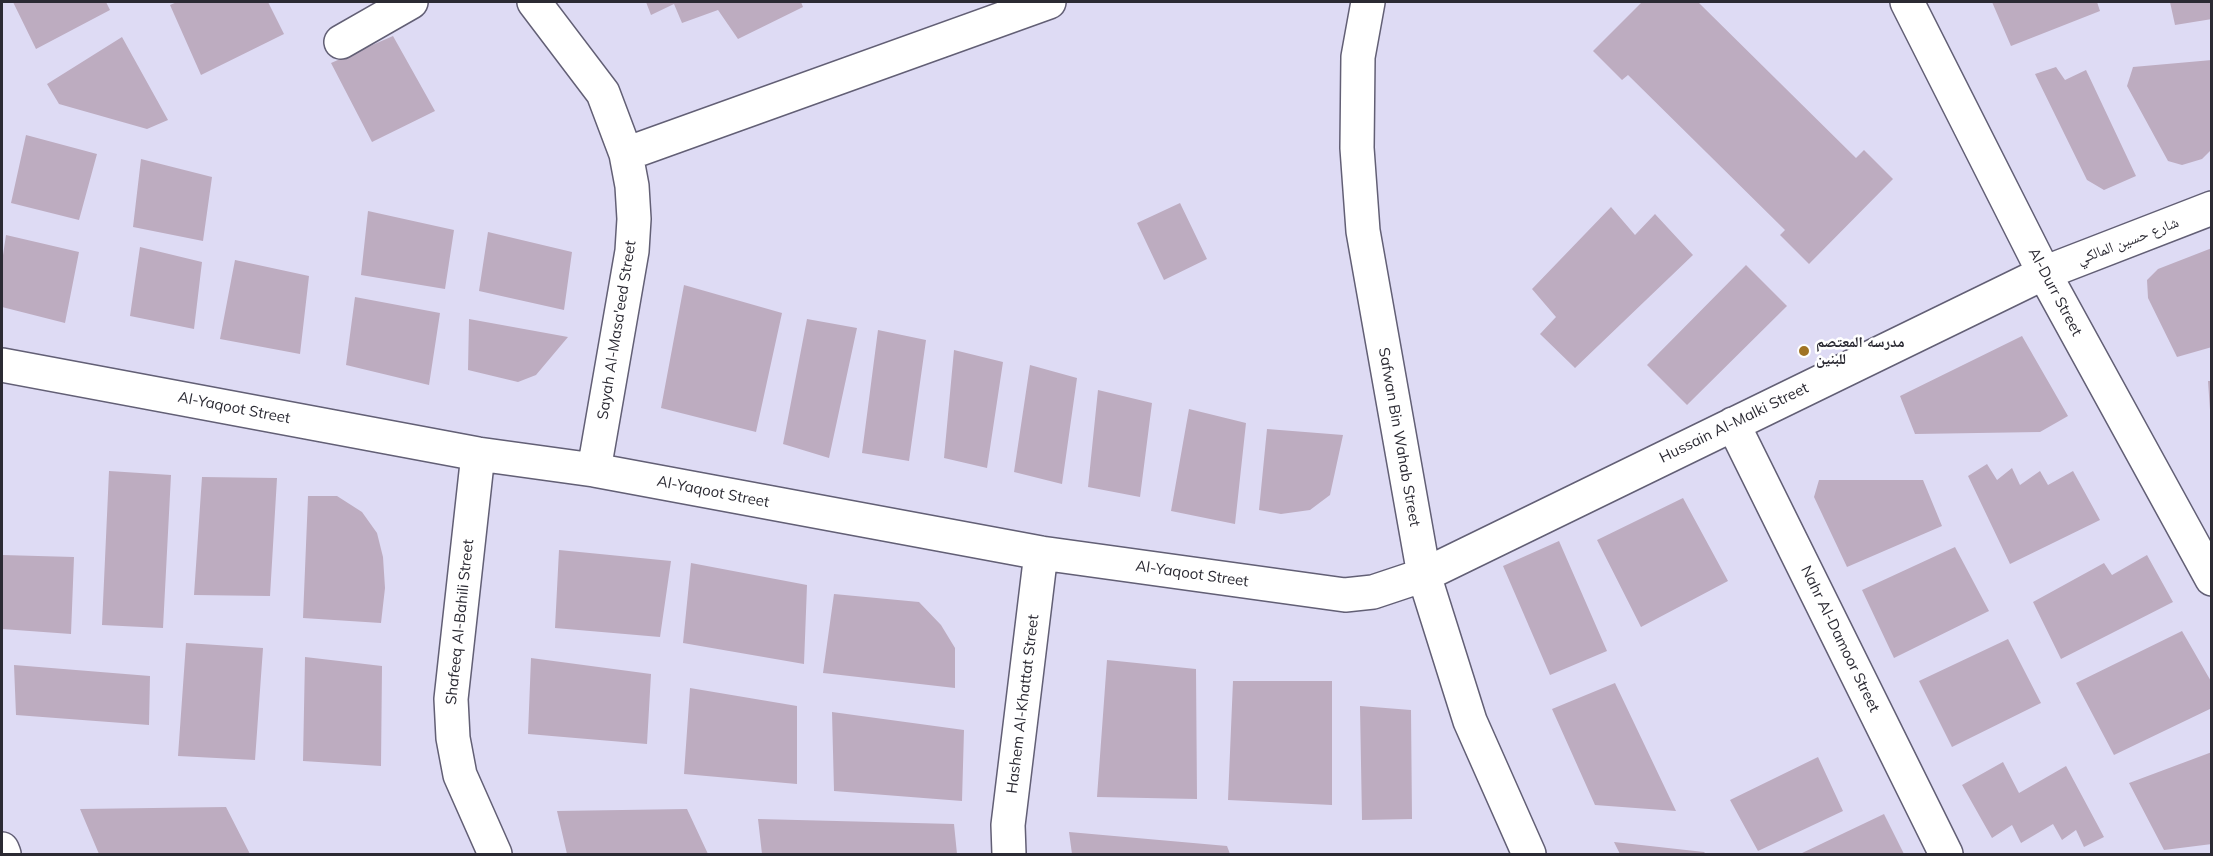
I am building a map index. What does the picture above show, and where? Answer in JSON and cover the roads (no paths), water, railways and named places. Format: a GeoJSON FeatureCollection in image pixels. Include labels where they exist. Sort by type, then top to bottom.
{"type":"FeatureCollection","features":[{"type":"Feature","properties":{"kind":"street"},"geometry":{"type":"LineString","coordinates":[[341,42],[411,2]]}},
{"type":"Feature","properties":{"kind":"street","name":"Sayah Al-Masa'eed Street"},"geometry":{"type":"LineString","coordinates":[[534,2],[603,93],[626,154],[632,186],[634,219],[632,251],[594,470]]}},
{"type":"Feature","properties":{"kind":"street"},"geometry":{"type":"LineString","coordinates":[[626,154],[1049,2]]}},
{"type":"Feature","properties":{"kind":"street","name":"Safwan Bin Wahab Street"},"geometry":{"type":"LineString","coordinates":[[1368,2],[1358,57],[1357,148],[1363,231],[1424,575],[1470,721],[1529,855]]}},
{"type":"Feature","properties":{"kind":"street","name":"Al-Durr Street"},"geometry":{"type":"LineString","coordinates":[[1907,2],[2044,273],[2211,579]]}},
{"type":"Feature","properties":{"kind":"street","name":"شارع حسين المالكي"},"geometry":{"type":"LineString","coordinates":[[2044,273],[2211,208]]}},
{"type":"Feature","properties":{"kind":"street","name":"Hussain Al-Malki Street"},"geometry":{"type":"LineString","coordinates":[[1424,575],[2044,273]]}},
{"type":"Feature","properties":{"kind":"street","name":"Al-Yaqoot Street"},"geometry":{"type":"LineString","coordinates":[[2,365],[478,454],[594,470],[1041,553],[1344,595],[1373,592],[1424,575]]}},
{"type":"Feature","properties":{"kind":"street","name":"Nahr Al-Damoor Street"},"geometry":{"type":"LineString","coordinates":[[1733,424],[1946,855]]}},
{"type":"Feature","properties":{"kind":"street","name":"Shafeeq Al-Bahili Street"},"geometry":{"type":"LineString","coordinates":[[478,454],[451,699],[453,738],[460,775],[495,855]]}},
{"type":"Feature","properties":{"kind":"street","name":"Hashem Al-Khattat Street"},"geometry":{"type":"LineString","coordinates":[[1009,855],[1008,825],[1041,553]]}},
{"type":"Feature","properties":{"kind":"street"},"geometry":{"type":"LineString","coordinates":[[2,849],[4,855]]}},
{"type":"Feature","properties":{"kind":"place","name":"مدرسه المعتصم للبنين"},"geometry":{"type":"Point","coordinates":[1804,351]}}]}
